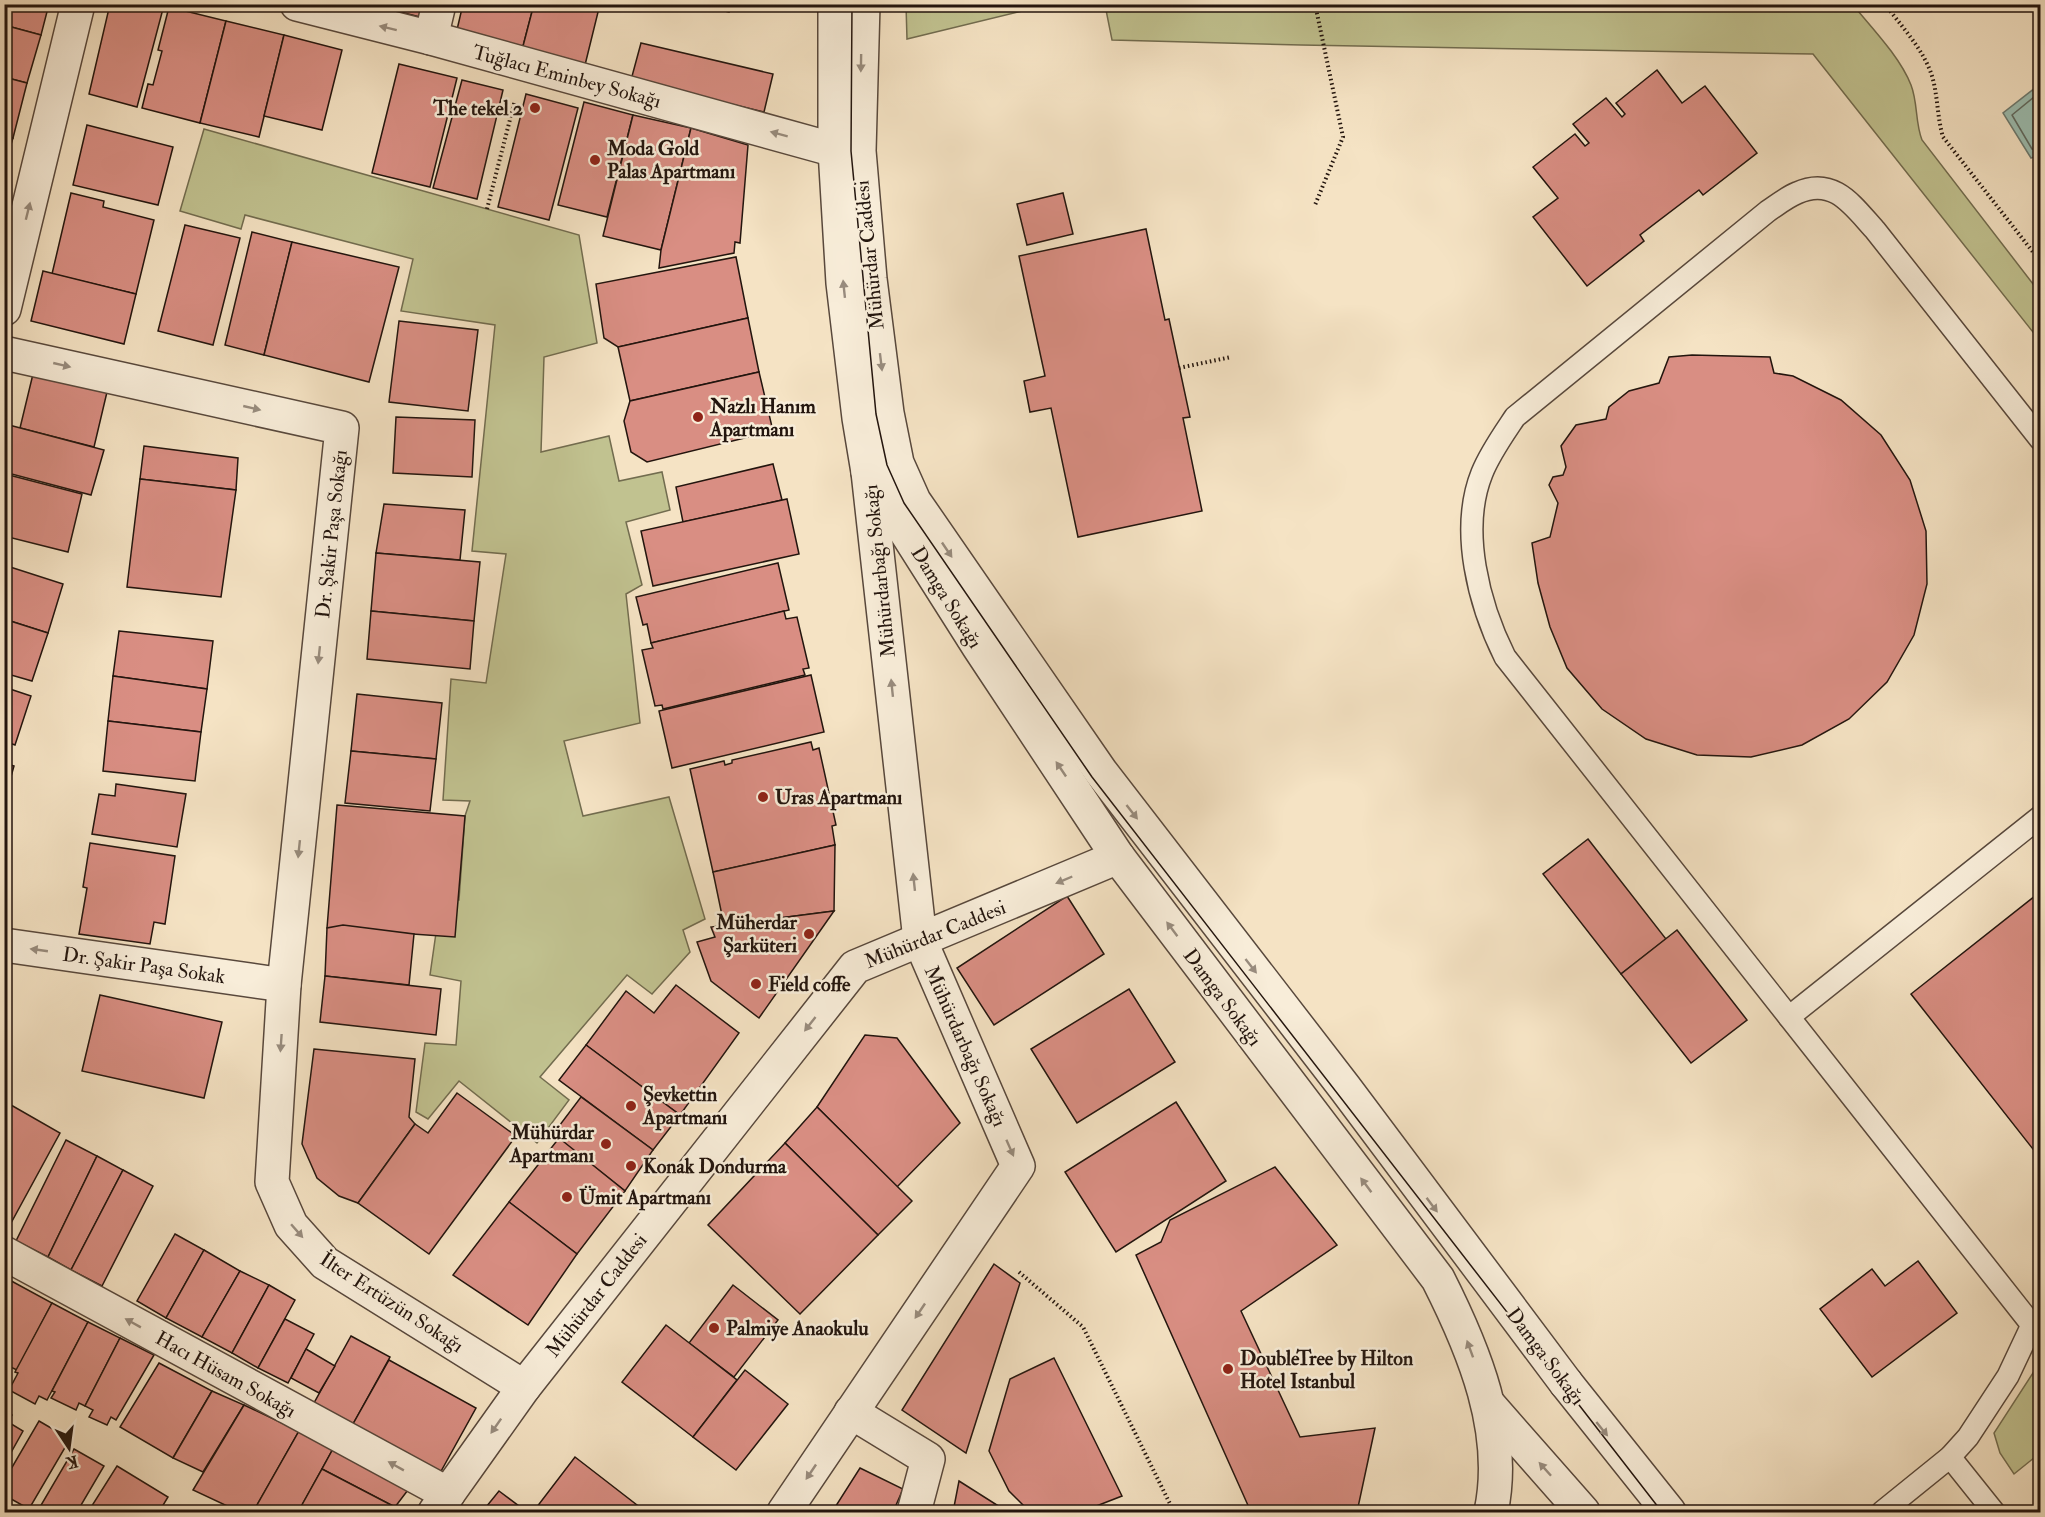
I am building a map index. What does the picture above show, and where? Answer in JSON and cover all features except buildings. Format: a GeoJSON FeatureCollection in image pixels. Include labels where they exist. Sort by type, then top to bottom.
{"type":"FeatureCollection","features":[{"type":"Feature","properties":{"kind":"street"},"geometry":{"type":"LineString","coordinates":[[4,309],[78,4]]}},
{"type":"Feature","properties":{"kind":"street","name":"Tuğlacı Eminbey Sokağı"},"geometry":{"type":"LineString","coordinates":[[297,4],[430,38],[835,150]]}},
{"type":"Feature","properties":{"kind":"street"},"geometry":{"type":"LineString","coordinates":[[430,38],[439,4]]}},
{"type":"Feature","properties":{"kind":"street","name":"Mühürdar Caddesi"},"geometry":{"type":"LineString","coordinates":[[835,4],[835,150],[843,283],[859,418],[868,472]]}},
{"type":"Feature","properties":{"kind":"street","name":"Mühürdar Caddesi"},"geometry":{"type":"LineString","coordinates":[[863,4],[859,151],[870,279],[887,413],[897,463],[914,501]]}},
{"type":"Feature","properties":{"kind":"street","name":"Dr. Şakir Paşa Sokağı"},"geometry":{"type":"LineString","coordinates":[[4,353],[342,428],[284,985]]}},
{"type":"Feature","properties":{"kind":"street","name":"Damga Sokağı"},"geometry":{"type":"LineString","coordinates":[[868,472],[979,647],[1118,857],[1438,1280],[1459,1319],[1488,1404],[1583,1512]]}},
{"type":"Feature","properties":{"kind":"street","name":"Mühürdarbağı Sokağı"},"geometry":{"type":"LineString","coordinates":[[784,1512],[1018,1166],[920,940],[868,472]]}},
{"type":"Feature","properties":{"kind":"street","name":"Damga Sokağı"},"geometry":{"type":"LineString","coordinates":[[914,501],[1101,772],[1345,1088],[1566,1383],[1669,1512]]}},
{"type":"Feature","properties":{"kind":"street","name":"Mühürdar Caddesi"},"geometry":{"type":"LineString","coordinates":[[441,1503],[524,1387],[855,967],[1118,857]]}},
{"type":"Feature","properties":{"kind":"street","name":"Dr. Şakir Paşa Sokak"},"geometry":{"type":"LineString","coordinates":[[4,945],[284,985]]}},
{"type":"Feature","properties":{"kind":"street","name":"İlter Ertüzün Sokağı"},"geometry":{"type":"LineString","coordinates":[[284,985],[272,1182],[291,1225],[325,1263],[524,1387]]}},
{"type":"Feature","properties":{"kind":"street","name":"Hacı Hüsam Sokağı"},"geometry":{"type":"LineString","coordinates":[[4,1253],[441,1503]]}},
{"type":"Feature","properties":{"kind":"street"},"geometry":{"type":"LineString","coordinates":[[1488,1404],[1496,1454],[1496,1491],[1491,1512]]}},
{"type":"Feature","properties":{"kind":"street"},"geometry":{"type":"LineString","coordinates":[[851,1412],[928,1460],[914,1512]]}},
{"type":"Feature","properties":{"kind":"lane"},"geometry":{"type":"LineString","coordinates":[[1882,1512],[1950,1457],[1987,1412],[2036,1322],[1789,1017],[1505,657],[1484,607],[1473,547],[1474,508],[1482,474],[1515,417],[1768,211],[1797,192],[1815,189],[1828,189],[1841,194],[1875,230],[2040,439]]}},
{"type":"Feature","properties":{"kind":"lane"},"geometry":{"type":"LineString","coordinates":[[1789,1017],[2040,817]]}},
{"type":"Feature","properties":{"kind":"lane"},"geometry":{"type":"LineString","coordinates":[[1950,1457],[1994,1512]]}},
{"type":"Feature","properties":{"kind":"path"},"geometry":{"type":"LineString","coordinates":[[1315,4],[1343,137],[1315,205]]}},
{"type":"Feature","properties":{"kind":"path"},"geometry":{"type":"LineString","coordinates":[[1885,4],[1919,51],[1931,73],[1943,137],[2040,261]]}},
{"type":"Feature","properties":{"kind":"path"},"geometry":{"type":"LineString","coordinates":[[487,209],[524,64]]}},
{"type":"Feature","properties":{"kind":"path"},"geometry":{"type":"LineString","coordinates":[[1179,368],[1231,357]]}},
{"type":"Feature","properties":{"kind":"path"},"geometry":{"type":"LineString","coordinates":[[1019,1272],[1083,1327],[1174,1512]]}},
{"type":"Feature","properties":{"kind":"green space"},"geometry":{"type":"Polygon","coordinates":[[[906,4],[1047,5],[907,39],[906,4]]]}},
{"type":"Feature","properties":{"kind":"green space"},"geometry":{"type":"Polygon","coordinates":[[[1105,5],[1853,5],[1885,43],[1906,74],[1913,92],[1922,140],[2040,293],[2040,341],[1813,54],[1112,40],[1105,5]]]}},
{"type":"Feature","properties":{"kind":"green space"},"geometry":{"type":"Polygon","coordinates":[[[204,129],[579,235],[597,343],[544,357],[541,452],[609,436],[619,481],[662,472],[670,510],[626,522],[642,585],[626,594],[640,723],[564,741],[583,816],[669,797],[705,919],[683,930],[690,952],[652,994],[627,975],[540,1077],[569,1100],[537,1143],[459,1081],[428,1119],[416,1112],[425,1043],[456,1045],[461,981],[430,975],[441,898],[459,900],[465,816],[470,801],[443,800],[451,679],[486,683],[506,554],[472,551],[495,325],[401,311],[413,259],[245,215],[241,229],[180,211],[204,129]]]}},
{"type":"Feature","properties":{"kind":"green space"},"geometry":{"type":"Polygon","coordinates":[[[2040,1362],[2040,1453],[2014,1474],[2000,1453],[1994,1433],[2040,1362]]]}},
{"type":"Feature","properties":{"kind":"water"},"geometry":{"type":"Polygon","coordinates":[[[2040,84],[2040,155],[2031,158],[2003,113],[2040,84]]]}},
{"type":"Feature","properties":{"kind":"tram line"},"geometry":{"type":"LineString","coordinates":[[852,4],[851,151],[876,414],[887,465],[904,503],[1092,777],[1662,1512]]}},
{"type":"Feature","properties":{"kind":"place","name":"The tekel 2"},"geometry":{"type":"Point","coordinates":[535,108]}},
{"type":"Feature","properties":{"kind":"place","name":"Moda Gold Palas Apartmanı"},"geometry":{"type":"Point","coordinates":[595,160]}},
{"type":"Feature","properties":{"kind":"place","name":"Nazlı Hanım Apartmanı"},"geometry":{"type":"Point","coordinates":[698,417]}},
{"type":"Feature","properties":{"kind":"place","name":"Uras Apartmanı"},"geometry":{"type":"Point","coordinates":[763,797]}},
{"type":"Feature","properties":{"kind":"place","name":"Müherdar Şarküteri"},"geometry":{"type":"Point","coordinates":[809,934]}},
{"type":"Feature","properties":{"kind":"place","name":"Field coffe"},"geometry":{"type":"Point","coordinates":[756,984]}},
{"type":"Feature","properties":{"kind":"place","name":"Şevkettin Apartmanı"},"geometry":{"type":"Point","coordinates":[631,1106]}},
{"type":"Feature","properties":{"kind":"place","name":"Mühürdar Apartmanı"},"geometry":{"type":"Point","coordinates":[606,1144]}},
{"type":"Feature","properties":{"kind":"place","name":"Konak Dondurma"},"geometry":{"type":"Point","coordinates":[631,1166]}},
{"type":"Feature","properties":{"kind":"place","name":"Ümit Apartmanı"},"geometry":{"type":"Point","coordinates":[567,1197]}},
{"type":"Feature","properties":{"kind":"place","name":"Palmiye Anaokulu"},"geometry":{"type":"Point","coordinates":[714,1328]}},
{"type":"Feature","properties":{"kind":"place","name":"DoubleTree by Hilton Hotel Istanbul"},"geometry":{"type":"Point","coordinates":[1228,1369]}}]}
